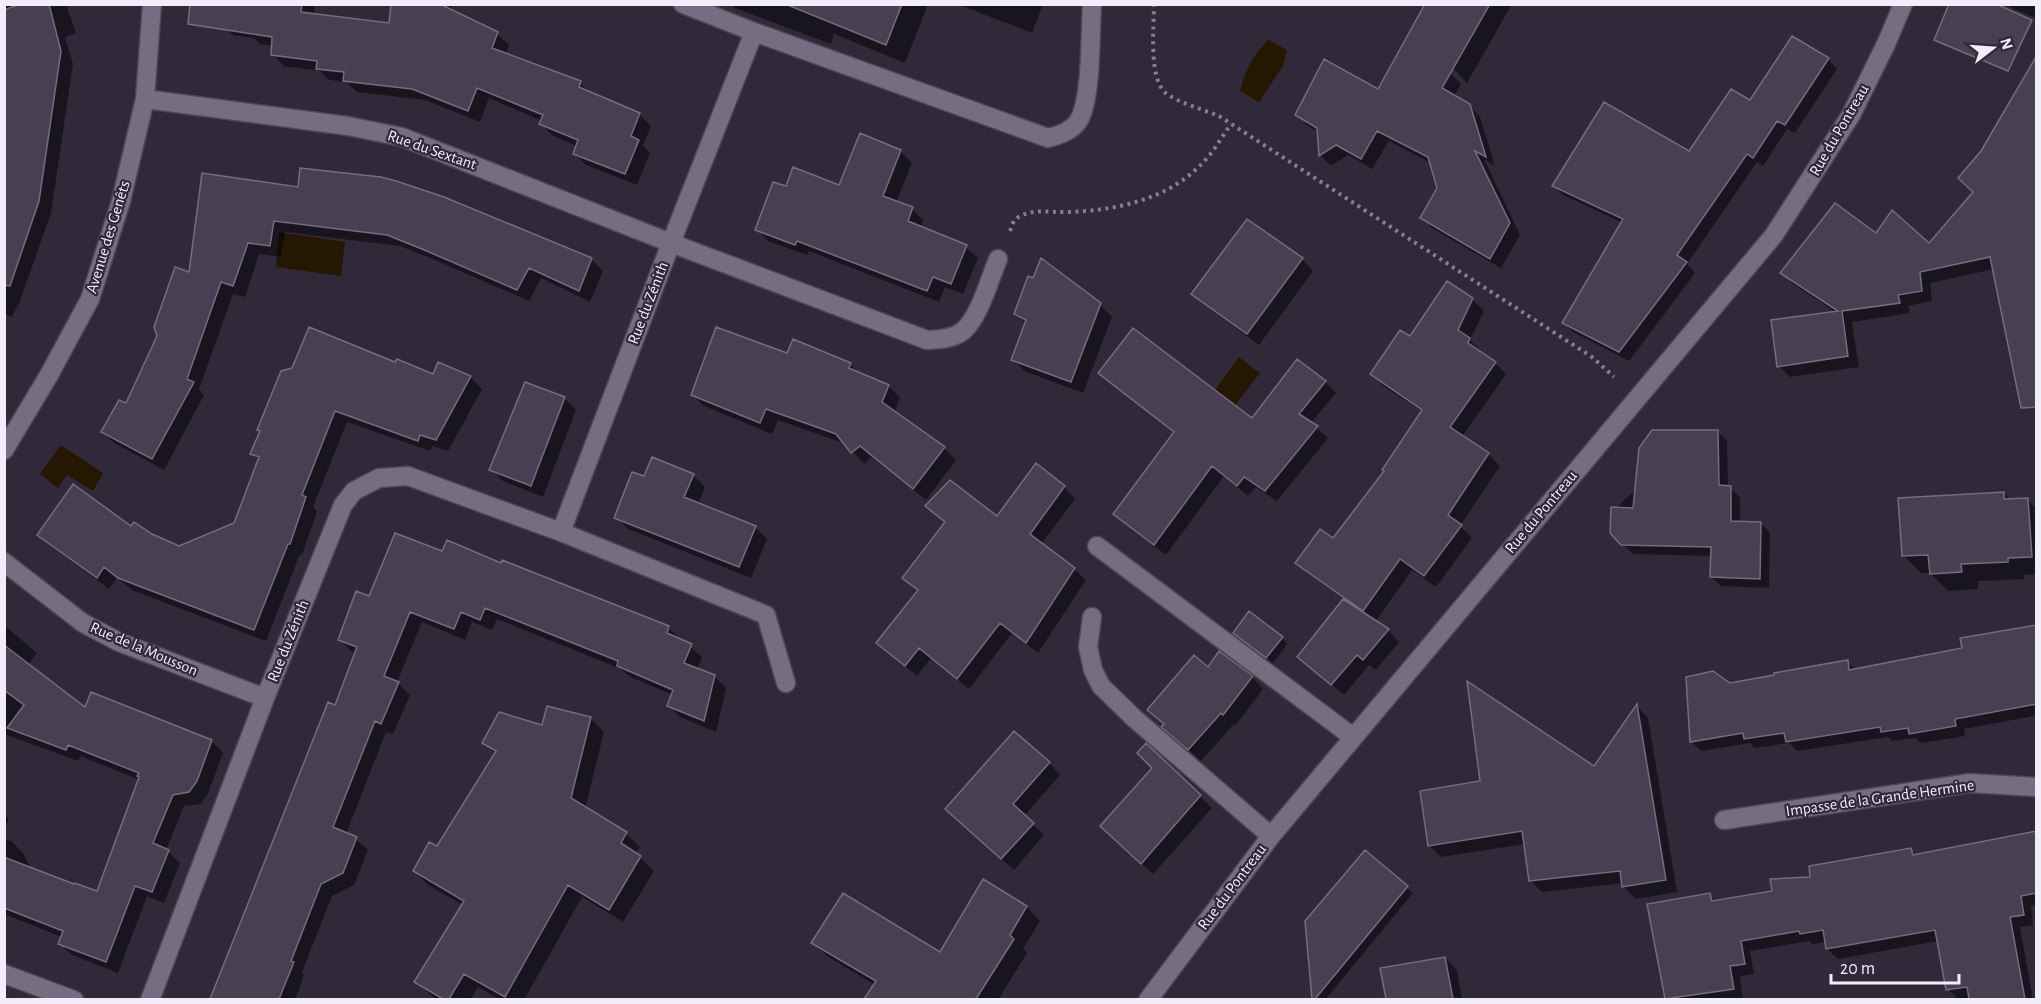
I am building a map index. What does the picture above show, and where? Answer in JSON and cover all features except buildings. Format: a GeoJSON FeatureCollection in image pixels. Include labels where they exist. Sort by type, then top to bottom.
{"type":"FeatureCollection","features":[{"type":"Feature","properties":{"kind":"street","name":"Avenue des Genêts"},"geometry":{"type":"LineString","coordinates":[[4,450],[49,375],[90,298],[121,201],[145,99],[152,4]]}},
{"type":"Feature","properties":{"kind":"street"},"geometry":{"type":"LineString","coordinates":[[683,4],[754,32],[1048,138],[1064,134],[1078,121],[1085,102],[1092,4]]}},
{"type":"Feature","properties":{"kind":"street","name":"Rue du Pontreau"},"geometry":{"type":"LineString","coordinates":[[1148,999],[1271,836],[1774,235],[1851,115],[1886,44],[1902,4]]}},
{"type":"Feature","properties":{"kind":"street"},"geometry":{"type":"LineString","coordinates":[[671,243],[754,32]]}},
{"type":"Feature","properties":{"kind":"street","name":"Rue du Sextant"},"geometry":{"type":"LineString","coordinates":[[145,99],[348,126],[402,136],[671,243],[927,340],[946,339],[963,331],[975,315],[998,259]]}},
{"type":"Feature","properties":{"kind":"street","name":"Rue du Zénith"},"geometry":{"type":"LineString","coordinates":[[561,532],[671,243]]}},
{"type":"Feature","properties":{"kind":"street","name":"Rue du Zénith"},"geometry":{"type":"LineString","coordinates":[[150,999],[265,698],[343,505],[354,491],[379,478],[408,476],[561,532],[766,615],[786,683]]}},
{"type":"Feature","properties":{"kind":"street"},"geometry":{"type":"LineString","coordinates":[[1097,546],[1353,737]]}},
{"type":"Feature","properties":{"kind":"street","name":"Rue de la Mousson"},"geometry":{"type":"LineString","coordinates":[[4,562],[83,623],[119,642],[265,698]]}},
{"type":"Feature","properties":{"kind":"street"},"geometry":{"type":"LineString","coordinates":[[1092,617],[1088,647],[1093,670],[1101,686],[1135,719],[1271,836]]}},
{"type":"Feature","properties":{"kind":"street","name":"Impasse de la Grande Hermine"},"geometry":{"type":"LineString","coordinates":[[1724,820],[1970,783],[2037,787]]}},
{"type":"Feature","properties":{"kind":"street"},"geometry":{"type":"LineString","coordinates":[[4,974],[74,999]]}},
{"type":"Feature","properties":{"kind":"path"},"geometry":{"type":"LineString","coordinates":[[1154,4],[1154,70],[1159,84],[1166,93],[1219,116],[1592,357],[1636,398]]}},
{"type":"Feature","properties":{"kind":"path"},"geometry":{"type":"LineString","coordinates":[[998,259],[1014,220],[1023,213],[1091,211],[1151,198],[1178,184],[1207,159],[1231,124]]}},
{"type":"Feature","properties":{"kind":"shaded area"},"geometry":{"type":"Polygon","coordinates":[[[1268,40],[1287,50],[1283,66],[1259,102],[1240,91],[1250,64],[1268,40]]]}},
{"type":"Feature","properties":{"kind":"shaded area"},"geometry":{"type":"Polygon","coordinates":[[[279,232],[345,242],[341,276],[276,267],[279,232]]]}},
{"type":"Feature","properties":{"kind":"shaded area"},"geometry":{"type":"Polygon","coordinates":[[[1239,357],[1260,373],[1227,416],[1207,401],[1239,357]]]}},
{"type":"Feature","properties":{"kind":"shaded area"},"geometry":{"type":"Polygon","coordinates":[[[61,445],[103,473],[93,491],[67,475],[58,488],[40,474],[61,445]]]}}]}
